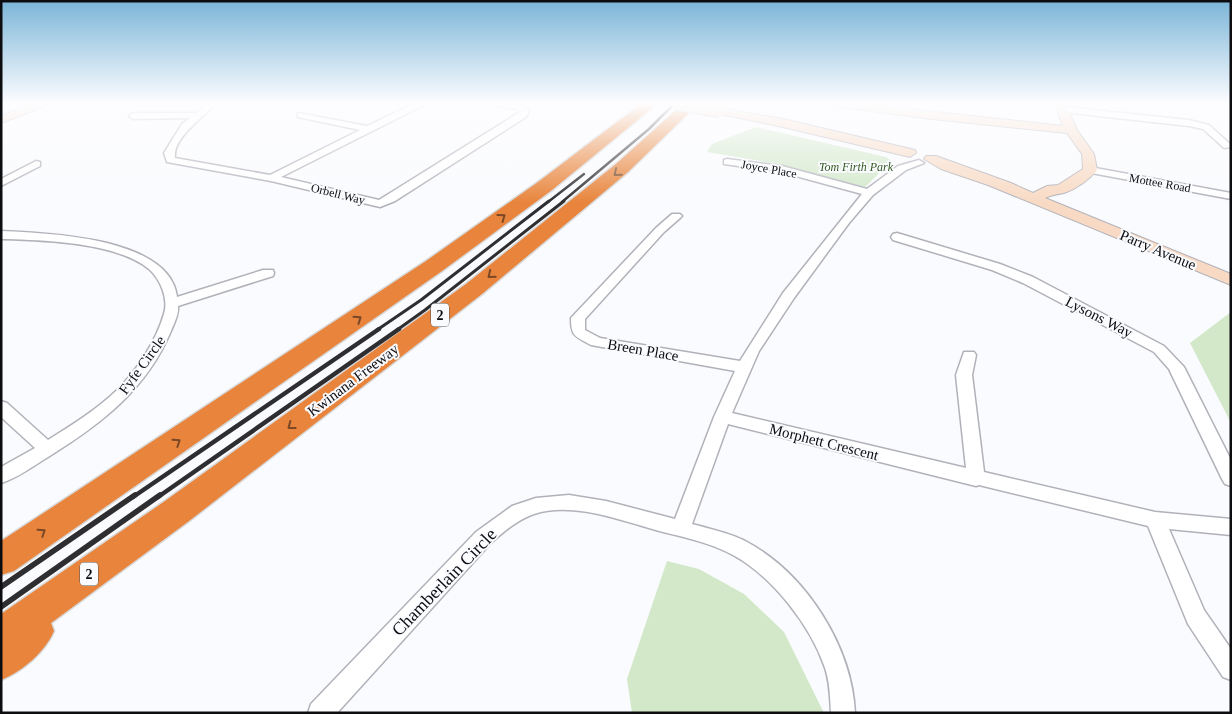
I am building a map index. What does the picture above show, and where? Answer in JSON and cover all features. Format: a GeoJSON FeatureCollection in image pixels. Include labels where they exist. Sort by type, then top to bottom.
{"type":"FeatureCollection","features":[{"type":"Feature","properties":{"kind":"highway"},"geometry":{"type":"LineString","coordinates":[[1,560],[426,272],[545,186],[607,137]]}},
{"type":"Feature","properties":{"kind":"highway","name":"Kwinana Freeway"},"geometry":{"type":"LineString","coordinates":[[1,637],[177,511],[474,289],[622,168],[655,137]]}},
{"type":"Feature","properties":{"kind":"highway"},"geometry":{"type":"LineString","coordinates":[[1,660],[177,511]]}},
{"type":"Feature","properties":{"kind":"main road","name":"Parry Avenue"},"geometry":{"type":"LineString","coordinates":[[843,137],[903,157],[946,166],[993,182],[1231,280]]}},
{"type":"Feature","properties":{"kind":"main road"},"geometry":{"type":"LineString","coordinates":[[1039,200],[1061,193],[1062,189],[1078,180],[1090,170],[1088,154],[1076,137]]}},
{"type":"Feature","properties":{"kind":"street","name":"Orbell Way"},"geometry":{"type":"LineString","coordinates":[[178,137],[169,153],[170,160],[271,178],[380,204],[391,199],[488,137]]}},
{"type":"Feature","properties":{"kind":"street"},"geometry":{"type":"LineString","coordinates":[[271,178],[351,137]]}},
{"type":"Feature","properties":{"kind":"street"},"geometry":{"type":"LineString","coordinates":[[1217,137],[1227,146]]}},
{"type":"Feature","properties":{"kind":"street"},"geometry":{"type":"LineString","coordinates":[[681,529],[722,417],[752,350],[788,296],[845,221],[903,157]]}},
{"type":"Feature","properties":{"kind":"street","name":"Joyce Place"},"geometry":{"type":"LineString","coordinates":[[727,162],[782,169],[869,193]]}},
{"type":"Feature","properties":{"kind":"street"},"geometry":{"type":"LineString","coordinates":[[1,183],[36,164]]}},
{"type":"Feature","properties":{"kind":"street","name":"Mottee Road"},"geometry":{"type":"LineString","coordinates":[[1090,170],[1231,196]]}},
{"type":"Feature","properties":{"kind":"street","name":"Breen Place"},"geometry":{"type":"LineString","coordinates":[[676,216],[660,230],[578,318],[578,332],[596,342],[744,367]]}},
{"type":"Feature","properties":{"kind":"street"},"geometry":{"type":"LineString","coordinates":[[1,235],[54,236],[116,248],[142,258],[160,272],[170,287],[173,303],[268,273]]}},
{"type":"Feature","properties":{"kind":"street","name":"Lysons Way"},"geometry":{"type":"LineString","coordinates":[[897,237],[996,267],[1028,280],[1159,349],[1176,366],[1231,479]]}},
{"type":"Feature","properties":{"kind":"street","name":"Fyfe Circle"},"geometry":{"type":"LineString","coordinates":[[1,476],[89,421],[122,394],[167,331],[173,303]]}},
{"type":"Feature","properties":{"kind":"street"},"geometry":{"type":"LineString","coordinates":[[969,355],[964,375],[976,478]]}},
{"type":"Feature","properties":{"kind":"street"},"geometry":{"type":"LineString","coordinates":[[1,407],[46,448]]}},
{"type":"Feature","properties":{"kind":"street","name":"Morphett Crescent"},"geometry":{"type":"LineString","coordinates":[[722,417],[1155,520],[1231,527]]}},
{"type":"Feature","properties":{"kind":"street","name":"Chamberlain Circle"},"geometry":{"type":"LineString","coordinates":[[320,713],[483,538],[500,523],[521,510],[544,504],[570,503],[614,511],[681,529],[737,547],[766,567],[794,594],[823,635],[834,659],[844,701],[843,713]]}},
{"type":"Feature","properties":{"kind":"street"},"geometry":{"type":"LineString","coordinates":[[1155,520],[1196,616],[1231,669]]}},
{"type":"Feature","properties":{"kind":"green space","name":"Tom Firth Park"},"geometry":{"type":"Polygon","coordinates":[[[729,137],[801,137],[886,157],[892,161],[865,187],[779,164],[707,152],[712,144],[729,137]]]}},
{"type":"Feature","properties":{"kind":"green space"},"geometry":{"type":"Polygon","coordinates":[[[1231,312],[1231,423],[1190,343],[1231,312]]]}},
{"type":"Feature","properties":{"kind":"green space"},"geometry":{"type":"Polygon","coordinates":[[[667,561],[699,569],[744,594],[784,632],[824,713],[632,713],[627,679],[667,561]]]}},
{"type":"Feature","properties":{"kind":"railway"},"geometry":{"type":"LineString","coordinates":[[562,202],[639,137]]}},
{"type":"Feature","properties":{"kind":"railway"},"geometry":{"type":"LineString","coordinates":[[548,202],[584,174]]}},
{"type":"Feature","properties":{"kind":"railway"},"geometry":{"type":"LineString","coordinates":[[377,330],[421,300],[549,201]]}},
{"type":"Feature","properties":{"kind":"railway"},"geometry":{"type":"LineString","coordinates":[[397,330],[564,201]]}},
{"type":"Feature","properties":{"kind":"railway"},"geometry":{"type":"LineString","coordinates":[[133,497],[379,329]]}},
{"type":"Feature","properties":{"kind":"railway"},"geometry":{"type":"LineString","coordinates":[[158,497],[399,329]]}},
{"type":"Feature","properties":{"kind":"railway"},"geometry":{"type":"LineString","coordinates":[[1,587],[135,495]]}},
{"type":"Feature","properties":{"kind":"railway"},"geometry":{"type":"LineString","coordinates":[[1,607],[160,495]]}}]}
